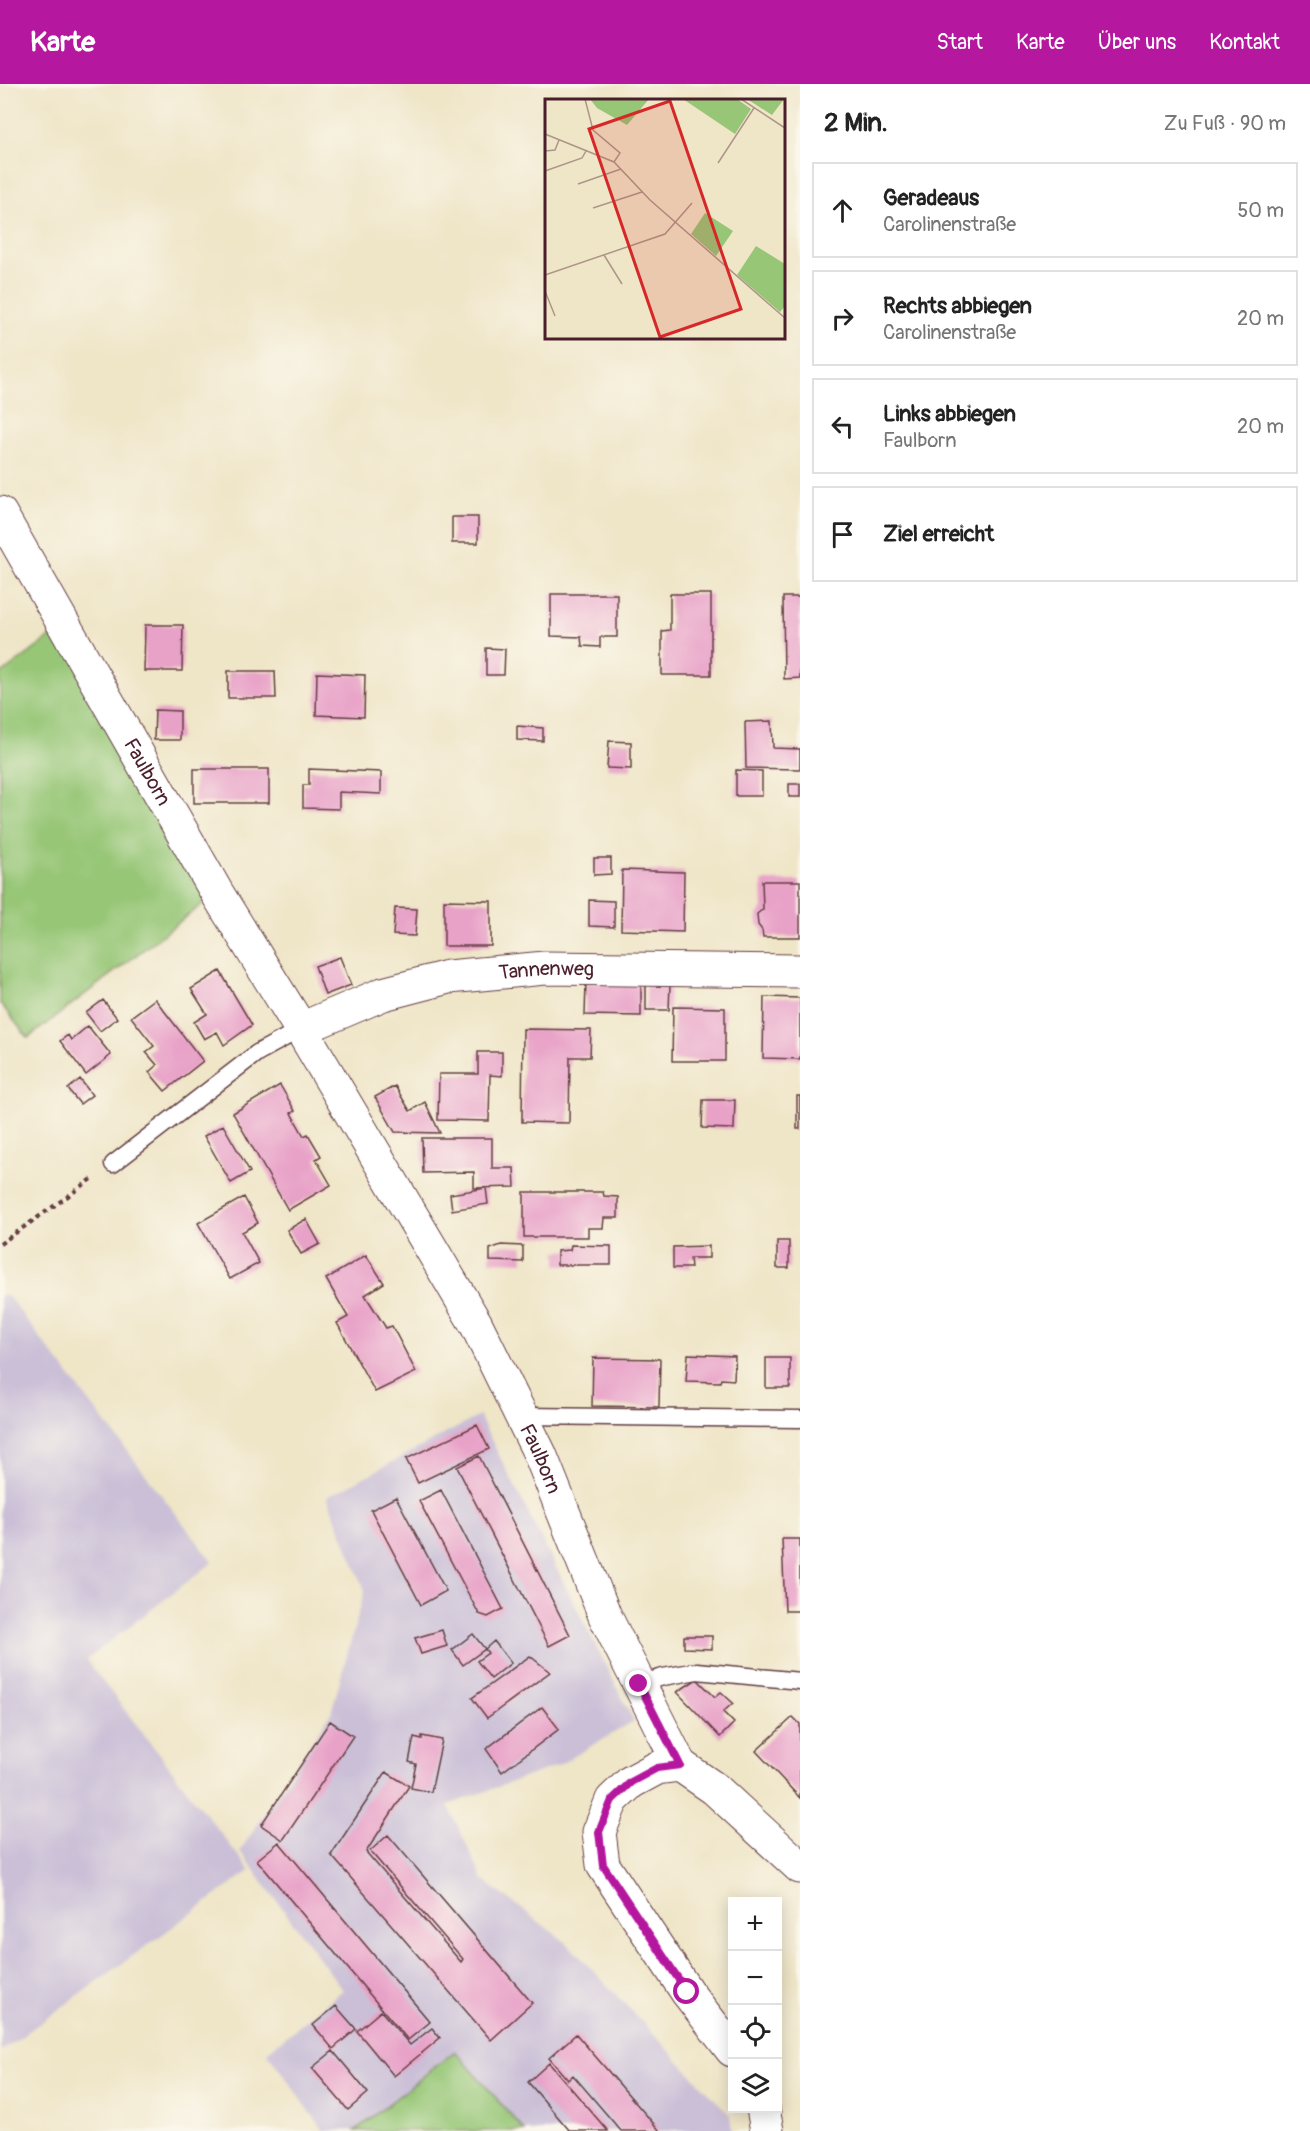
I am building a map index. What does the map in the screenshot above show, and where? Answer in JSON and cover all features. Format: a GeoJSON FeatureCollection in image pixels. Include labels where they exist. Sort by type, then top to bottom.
{"type":"FeatureCollection","features":[{"type":"Feature","properties":{"kind":"street","name":"Faulborn"},"geometry":{"type":"LineString","coordinates":[[0,513],[211,883],[302,1029],[477,1324],[540,1454],[605,1616],[680,1765],[715,1789],[800,1867]]}},
{"type":"Feature","properties":{"kind":"street","name":"Tannenweg"},"geometry":{"type":"LineString","coordinates":[[302,1029],[383,994],[448,977],[545,968],[800,971]]}},
{"type":"Feature","properties":{"kind":"street"},"geometry":{"type":"LineString","coordinates":[[680,1765],[657,1768],[631,1782],[612,1800],[599,1832],[603,1865],[687,1992],[728,2045]]}},
{"type":"Feature","properties":{"kind":"street"},"geometry":{"type":"LineString","coordinates":[[764,2113],[767,2131]]}},
{"type":"Feature","properties":{"kind":"lane"},"geometry":{"type":"LineString","coordinates":[[113,1164],[256,1053],[302,1029]]}},
{"type":"Feature","properties":{"kind":"lane"},"geometry":{"type":"LineString","coordinates":[[521,1416],[800,1419]]}},
{"type":"Feature","properties":{"kind":"lane"},"geometry":{"type":"LineString","coordinates":[[639,1684],[697,1671],[800,1681]]}},
{"type":"Feature","properties":{"kind":"path"},"geometry":{"type":"LineString","coordinates":[[0,1244],[113,1164]]}},
{"type":"Feature","properties":{"kind":"shaded area"},"geometry":{"type":"Polygon","coordinates":[[[0,1295],[8,1296],[213,1562],[86,1660],[250,1871],[0,2052],[0,1295]]]}},
{"type":"Feature","properties":{"kind":"shaded area"},"geometry":{"type":"Polygon","coordinates":[[[479,1416],[634,1721],[559,1765],[448,1805],[483,1880],[567,1943],[730,2115],[732,2131],[525,2131],[455,2051],[356,2130],[324,2131],[267,2052],[343,1990],[240,1851],[331,1713],[365,1590],[327,1497],[479,1416]]]}},
{"type":"Feature","properties":{"kind":"green space"},"geometry":{"type":"Polygon","coordinates":[[[64,627],[217,893],[28,1038],[0,1003],[0,675],[64,627]]]}},
{"type":"Feature","properties":{"kind":"green space"},"geometry":{"type":"Polygon","coordinates":[[[455,2051],[525,2131],[353,2131],[356,2130],[455,2051]]]}},
{"type":"Feature","properties":{"kind":"building"},"geometry":{"type":"Polygon","coordinates":[[[452,517],[478,517],[478,543],[452,543],[452,517]]]}},
{"type":"Feature","properties":{"kind":"building"},"geometry":{"type":"Polygon","coordinates":[[[551,594],[617,594],[617,637],[600,637],[600,647],[582,646],[581,637],[551,636],[551,594]]]}},
{"type":"Feature","properties":{"kind":"building"},"geometry":{"type":"Polygon","coordinates":[[[670,594],[711,594],[711,675],[662,675],[662,631],[670,630],[670,594]]]}},
{"type":"Feature","properties":{"kind":"building"},"geometry":{"type":"Polygon","coordinates":[[[783,597],[800,597],[800,678],[784,679],[783,597]]]}},
{"type":"Feature","properties":{"kind":"building"},"geometry":{"type":"Polygon","coordinates":[[[145,625],[183,625],[182,671],[144,671],[145,625]]]}},
{"type":"Feature","properties":{"kind":"building"},"geometry":{"type":"Polygon","coordinates":[[[486,648],[505,649],[504,675],[486,675],[486,648]]]}},
{"type":"Feature","properties":{"kind":"building"},"geometry":{"type":"Polygon","coordinates":[[[228,671],[275,671],[276,698],[228,698],[228,671]]]}},
{"type":"Feature","properties":{"kind":"building"},"geometry":{"type":"Polygon","coordinates":[[[317,673],[365,675],[364,717],[316,715],[317,673]]]}},
{"type":"Feature","properties":{"kind":"building"},"geometry":{"type":"Polygon","coordinates":[[[155,710],[180,711],[180,740],[154,740],[155,710]]]}},
{"type":"Feature","properties":{"kind":"building"},"geometry":{"type":"Polygon","coordinates":[[[772,721],[773,748],[800,749],[800,769],[746,768],[745,722],[772,721]]]}},
{"type":"Feature","properties":{"kind":"building"},"geometry":{"type":"Polygon","coordinates":[[[517,726],[543,728],[543,741],[517,740],[517,726]]]}},
{"type":"Feature","properties":{"kind":"building"},"geometry":{"type":"Polygon","coordinates":[[[609,741],[631,742],[631,769],[607,768],[609,741]]]}},
{"type":"Feature","properties":{"kind":"building"},"geometry":{"type":"Polygon","coordinates":[[[194,769],[269,769],[269,803],[194,803],[194,769]]]}},
{"type":"Feature","properties":{"kind":"building"},"geometry":{"type":"Polygon","coordinates":[[[309,769],[381,772],[381,794],[339,792],[339,809],[303,808],[303,785],[309,785],[309,769]]]}},
{"type":"Feature","properties":{"kind":"building"},"geometry":{"type":"Polygon","coordinates":[[[736,770],[762,771],[762,796],[736,796],[736,770]]]}},
{"type":"Feature","properties":{"kind":"building"},"geometry":{"type":"Polygon","coordinates":[[[789,784],[800,784],[800,797],[789,797],[789,784]]]}},
{"type":"Feature","properties":{"kind":"building"},"geometry":{"type":"Polygon","coordinates":[[[594,858],[611,858],[611,874],[594,875],[594,858]]]}},
{"type":"Feature","properties":{"kind":"building"},"geometry":{"type":"Polygon","coordinates":[[[622,870],[684,872],[683,932],[621,930],[622,870]]]}},
{"type":"Feature","properties":{"kind":"building"},"geometry":{"type":"Polygon","coordinates":[[[762,881],[800,881],[800,937],[763,937],[758,925],[757,914],[763,909],[762,881]]]}},
{"type":"Feature","properties":{"kind":"building"},"geometry":{"type":"Polygon","coordinates":[[[444,900],[491,901],[491,946],[444,946],[444,900]]]}},
{"type":"Feature","properties":{"kind":"building"},"geometry":{"type":"Polygon","coordinates":[[[589,900],[614,901],[614,927],[589,926],[589,900]]]}},
{"type":"Feature","properties":{"kind":"building"},"geometry":{"type":"Polygon","coordinates":[[[395,908],[417,909],[415,936],[393,935],[395,908]]]}},
{"type":"Feature","properties":{"kind":"building"},"geometry":{"type":"Polygon","coordinates":[[[340,957],[351,985],[325,995],[315,966],[340,957]]]}},
{"type":"Feature","properties":{"kind":"building"},"geometry":{"type":"Polygon","coordinates":[[[220,971],[252,1025],[224,1045],[217,1032],[204,1039],[194,1022],[207,1014],[191,989],[220,971]]]}},
{"type":"Feature","properties":{"kind":"building"},"geometry":{"type":"Polygon","coordinates":[[[586,983],[641,984],[641,1016],[585,1015],[586,983]]]}},
{"type":"Feature","properties":{"kind":"building"},"geometry":{"type":"Polygon","coordinates":[[[646,985],[670,985],[669,1010],[646,1010],[646,985]]]}},
{"type":"Feature","properties":{"kind":"building"},"geometry":{"type":"Polygon","coordinates":[[[764,997],[800,998],[800,1059],[763,1058],[764,997]]]}},
{"type":"Feature","properties":{"kind":"building"},"geometry":{"type":"Polygon","coordinates":[[[155,999],[203,1061],[165,1091],[149,1072],[157,1065],[146,1052],[154,1046],[131,1017],[155,999]]]}},
{"type":"Feature","properties":{"kind":"building"},"geometry":{"type":"Polygon","coordinates":[[[103,1000],[117,1018],[100,1031],[86,1013],[103,1000]]]}},
{"type":"Feature","properties":{"kind":"building"},"geometry":{"type":"Polygon","coordinates":[[[673,1007],[725,1008],[725,1061],[672,1061],[673,1007]]]}},
{"type":"Feature","properties":{"kind":"building"},"geometry":{"type":"Polygon","coordinates":[[[88,1026],[111,1055],[86,1075],[60,1041],[68,1035],[71,1040],[88,1026]]]}},
{"type":"Feature","properties":{"kind":"building"},"geometry":{"type":"Polygon","coordinates":[[[523,1029],[591,1030],[590,1057],[570,1057],[569,1123],[522,1122],[523,1029]]]}},
{"type":"Feature","properties":{"kind":"building"},"geometry":{"type":"Polygon","coordinates":[[[478,1052],[502,1052],[502,1076],[490,1075],[489,1121],[438,1120],[439,1074],[478,1074],[478,1052]]]}},
{"type":"Feature","properties":{"kind":"building"},"geometry":{"type":"Polygon","coordinates":[[[80,1079],[92,1095],[80,1104],[68,1089],[80,1079]]]}},
{"type":"Feature","properties":{"kind":"building"},"geometry":{"type":"Polygon","coordinates":[[[280,1085],[295,1111],[291,1113],[304,1136],[308,1134],[321,1156],[316,1159],[331,1185],[288,1210],[233,1113],[280,1085]]]}},
{"type":"Feature","properties":{"kind":"building"},"geometry":{"type":"Polygon","coordinates":[[[395,1086],[410,1111],[425,1102],[440,1133],[395,1132],[375,1097],[395,1086]]]}},
{"type":"Feature","properties":{"kind":"building"},"geometry":{"type":"Polygon","coordinates":[[[797,1096],[800,1096],[800,1129],[797,1129],[797,1096]]]}},
{"type":"Feature","properties":{"kind":"building"},"geometry":{"type":"Polygon","coordinates":[[[703,1100],[735,1100],[734,1129],[702,1128],[703,1100]]]}},
{"type":"Feature","properties":{"kind":"building"},"geometry":{"type":"Polygon","coordinates":[[[223,1125],[250,1172],[231,1183],[204,1136],[223,1125]]]}},
{"type":"Feature","properties":{"kind":"building"},"geometry":{"type":"Polygon","coordinates":[[[422,1138],[492,1138],[492,1168],[514,1168],[515,1187],[474,1188],[474,1172],[423,1173],[422,1138]]]}},
{"type":"Feature","properties":{"kind":"building"},"geometry":{"type":"Polygon","coordinates":[[[486,1188],[488,1204],[452,1210],[450,1194],[486,1188]]]}},
{"type":"Feature","properties":{"kind":"building"},"geometry":{"type":"Polygon","coordinates":[[[524,1192],[603,1192],[604,1196],[618,1197],[618,1218],[604,1218],[603,1228],[588,1228],[588,1237],[524,1237],[524,1192]]]}},
{"type":"Feature","properties":{"kind":"building"},"geometry":{"type":"Polygon","coordinates":[[[244,1197],[258,1223],[242,1232],[259,1263],[230,1279],[198,1223],[244,1197]]]}},
{"type":"Feature","properties":{"kind":"building"},"geometry":{"type":"Polygon","coordinates":[[[306,1219],[320,1244],[301,1254],[287,1230],[306,1219]]]}},
{"type":"Feature","properties":{"kind":"building"},"geometry":{"type":"Polygon","coordinates":[[[777,1241],[789,1241],[789,1268],[777,1268],[777,1241]]]}},
{"type":"Feature","properties":{"kind":"building"},"geometry":{"type":"Polygon","coordinates":[[[501,1245],[523,1246],[523,1262],[490,1261],[490,1249],[501,1245]]]}},
{"type":"Feature","properties":{"kind":"building"},"geometry":{"type":"Polygon","coordinates":[[[571,1245],[611,1246],[611,1265],[557,1265],[557,1251],[570,1250],[571,1245]]]}},
{"type":"Feature","properties":{"kind":"building"},"geometry":{"type":"Polygon","coordinates":[[[709,1246],[709,1258],[690,1258],[691,1268],[673,1268],[673,1247],[709,1246]]]}},
{"type":"Feature","properties":{"kind":"building"},"geometry":{"type":"Polygon","coordinates":[[[366,1255],[384,1283],[365,1295],[386,1328],[392,1326],[416,1372],[375,1392],[337,1323],[348,1317],[326,1279],[366,1255]]]}},
{"type":"Feature","properties":{"kind":"building"},"geometry":{"type":"Polygon","coordinates":[[[688,1354],[735,1356],[734,1380],[686,1381],[688,1354]]]}},
{"type":"Feature","properties":{"kind":"building"},"geometry":{"type":"Polygon","coordinates":[[[593,1358],[660,1359],[659,1407],[592,1406],[593,1358]]]}},
{"type":"Feature","properties":{"kind":"building"},"geometry":{"type":"Polygon","coordinates":[[[766,1358],[790,1358],[790,1388],[766,1388],[766,1358]]]}},
{"type":"Feature","properties":{"kind":"building"},"geometry":{"type":"Polygon","coordinates":[[[477,1425],[489,1449],[418,1483],[406,1459],[477,1425]]]}},
{"type":"Feature","properties":{"kind":"building"},"geometry":{"type":"Polygon","coordinates":[[[479,1456],[570,1635],[549,1646],[457,1467],[479,1456]]]}},
{"type":"Feature","properties":{"kind":"building"},"geometry":{"type":"Polygon","coordinates":[[[441,1490],[503,1609],[488,1617],[479,1614],[419,1501],[441,1490]]]}},
{"type":"Feature","properties":{"kind":"building"},"geometry":{"type":"Polygon","coordinates":[[[396,1497],[446,1591],[421,1605],[371,1510],[396,1497]]]}},
{"type":"Feature","properties":{"kind":"building"},"geometry":{"type":"Polygon","coordinates":[[[782,1539],[800,1539],[800,1611],[785,1611],[782,1539]]]}},
{"type":"Feature","properties":{"kind":"building"},"geometry":{"type":"Polygon","coordinates":[[[442,1630],[447,1646],[421,1654],[415,1638],[442,1630]]]}},
{"type":"Feature","properties":{"kind":"building"},"geometry":{"type":"Polygon","coordinates":[[[473,1634],[485,1649],[463,1665],[452,1650],[473,1634]]]}},
{"type":"Feature","properties":{"kind":"building"},"geometry":{"type":"Polygon","coordinates":[[[684,1636],[712,1636],[712,1649],[684,1648],[684,1636]]]}},
{"type":"Feature","properties":{"kind":"building"},"geometry":{"type":"Polygon","coordinates":[[[494,1641],[511,1663],[491,1679],[477,1661],[488,1653],[485,1649],[494,1641]]]}},
{"type":"Feature","properties":{"kind":"building"},"geometry":{"type":"Polygon","coordinates":[[[530,1656],[550,1672],[487,1718],[472,1698],[530,1656]]]}},
{"type":"Feature","properties":{"kind":"building"},"geometry":{"type":"Polygon","coordinates":[[[697,1679],[715,1697],[721,1692],[733,1703],[723,1712],[734,1723],[720,1737],[677,1692],[697,1679]]]}},
{"type":"Feature","properties":{"kind":"building"},"geometry":{"type":"Polygon","coordinates":[[[542,1707],[559,1729],[502,1772],[486,1749],[542,1707]]]}},
{"type":"Feature","properties":{"kind":"building"},"geometry":{"type":"Polygon","coordinates":[[[793,1717],[800,1724],[800,1798],[756,1751],[793,1717]]]}},
{"type":"Feature","properties":{"kind":"building"},"geometry":{"type":"Polygon","coordinates":[[[330,1721],[353,1736],[283,1840],[261,1825],[330,1721]]]}},
{"type":"Feature","properties":{"kind":"building"},"geometry":{"type":"Polygon","coordinates":[[[422,1736],[442,1740],[431,1792],[411,1788],[416,1764],[409,1762],[414,1737],[422,1739],[422,1736]]]}},
{"type":"Feature","properties":{"kind":"building"},"geometry":{"type":"Polygon","coordinates":[[[386,1772],[409,1786],[366,1852],[461,1962],[463,1959],[370,1851],[388,1835],[532,2003],[491,2040],[331,1855],[386,1772]]]}},
{"type":"Feature","properties":{"kind":"building"},"geometry":{"type":"Polygon","coordinates":[[[279,1842],[430,2022],[408,2040],[257,1860],[279,1842]]]}},
{"type":"Feature","properties":{"kind":"building"},"geometry":{"type":"Polygon","coordinates":[[[336,2006],[356,2029],[333,2049],[313,2025],[336,2006]]]}},
{"type":"Feature","properties":{"kind":"building"},"geometry":{"type":"Polygon","coordinates":[[[381,2011],[410,2045],[432,2028],[440,2038],[394,2076],[357,2031],[381,2011]]]}},
{"type":"Feature","properties":{"kind":"building"},"geometry":{"type":"Polygon","coordinates":[[[576,2034],[660,2131],[621,2131],[573,2075],[568,2080],[549,2058],[576,2034]]]}},
{"type":"Feature","properties":{"kind":"building"},"geometry":{"type":"Polygon","coordinates":[[[333,2051],[368,2093],[348,2110],[312,2068],[333,2051]]]}},
{"type":"Feature","properties":{"kind":"building"},"geometry":{"type":"Polygon","coordinates":[[[549,2063],[608,2131],[570,2131],[528,2082],[549,2063]]]}},
{"type":"Feature","properties":{"kind":"route"},"geometry":{"type":"LineString","coordinates":[[639,1684],[680,1765],[657,1768],[631,1782],[612,1800],[599,1832],[603,1865],[687,1992]]}}]}
